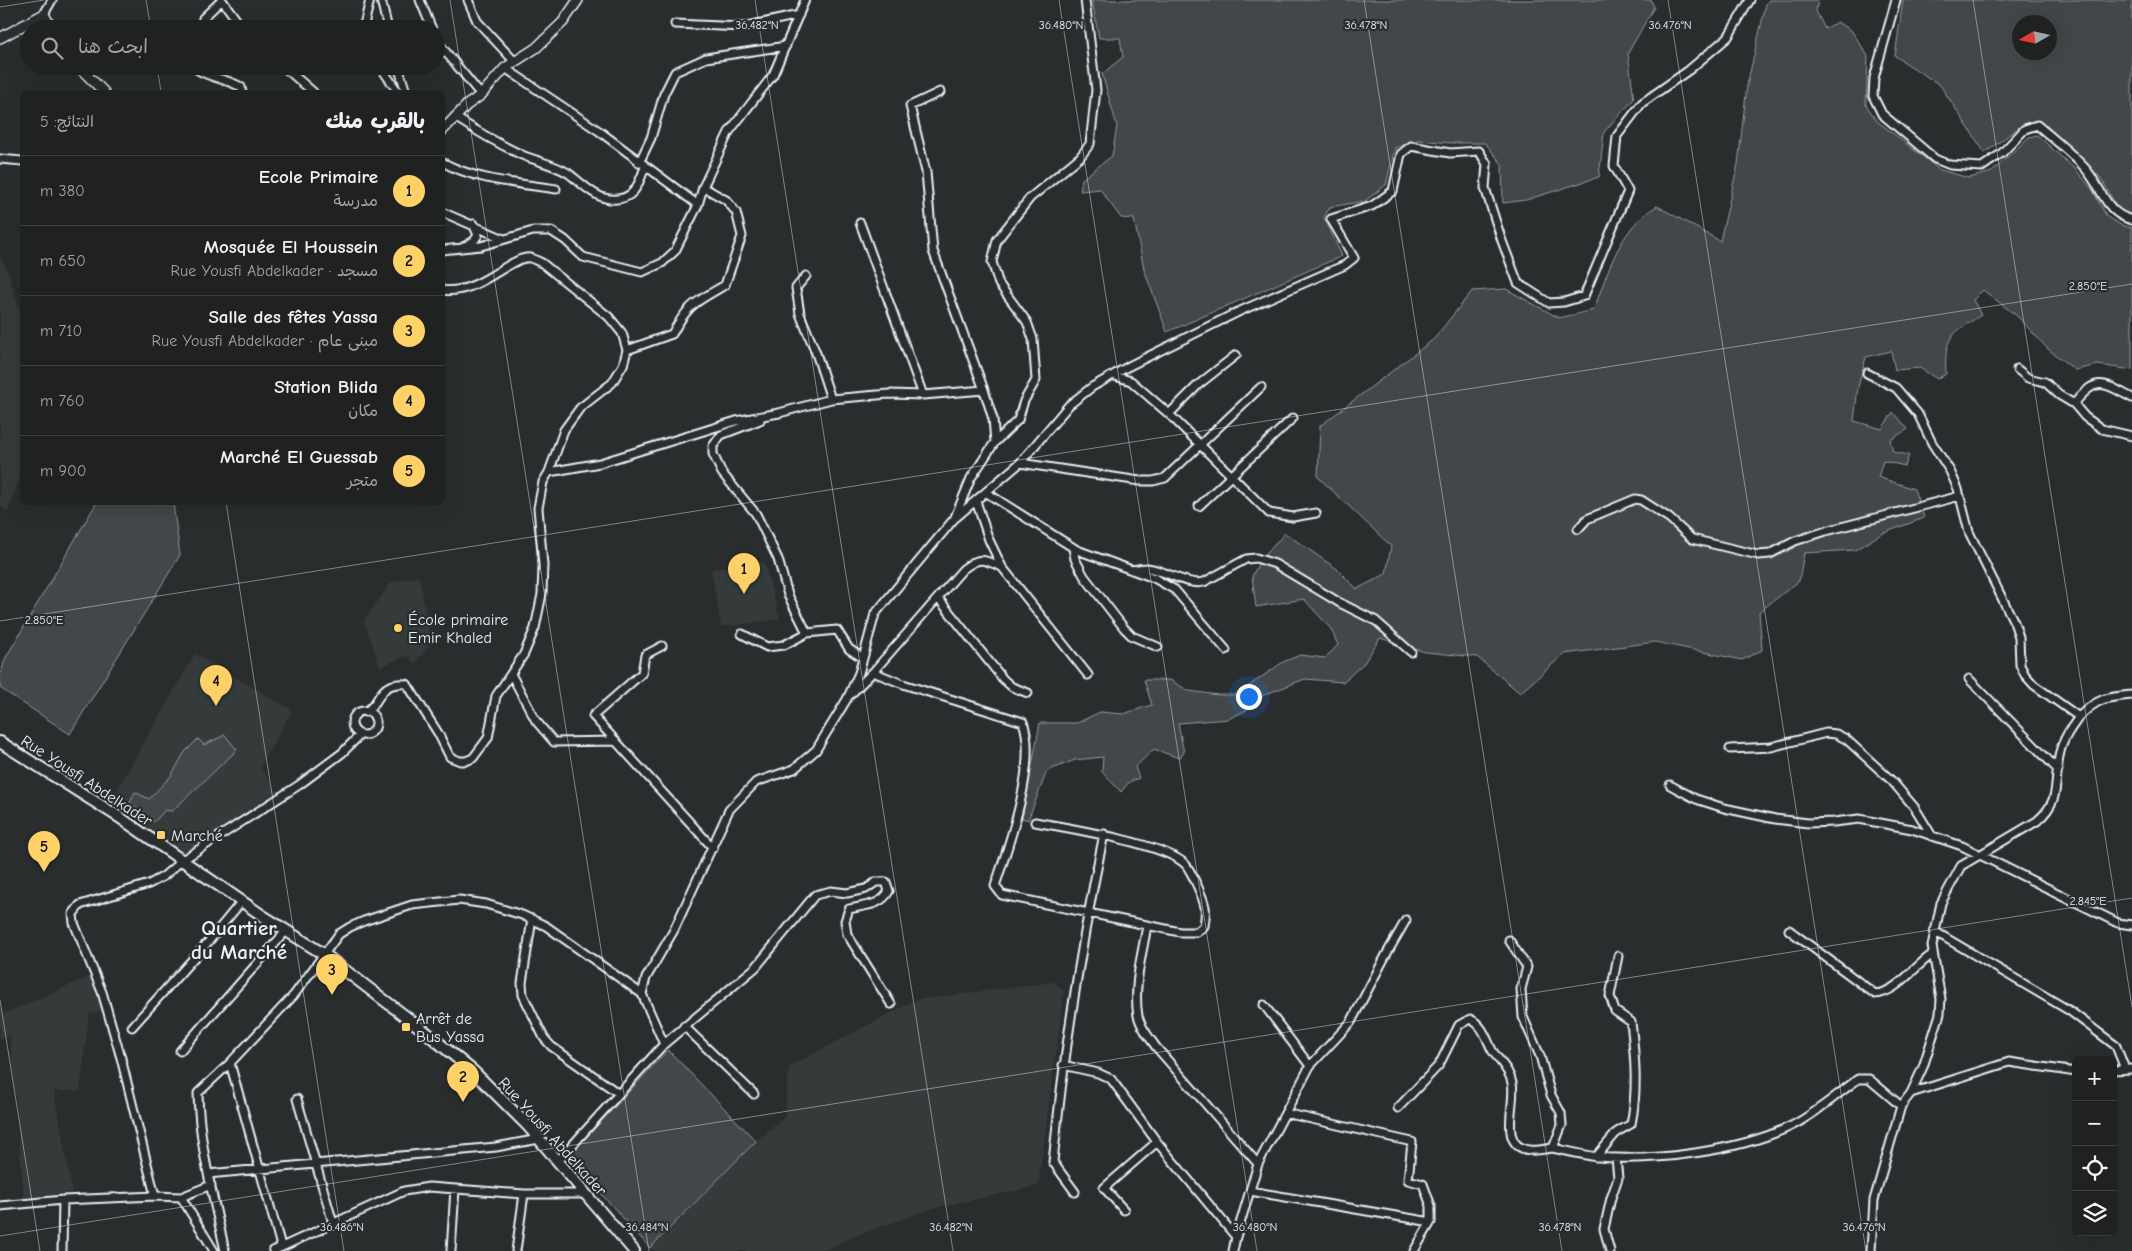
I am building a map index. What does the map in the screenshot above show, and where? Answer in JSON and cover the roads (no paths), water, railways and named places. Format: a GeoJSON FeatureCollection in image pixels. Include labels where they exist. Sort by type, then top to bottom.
{"type":"FeatureCollection","features":[{"type":"Feature","properties":{"kind":"main road","name":"Rue Yousfi Abdelkader"},"geometry":{"type":"LineString","coordinates":[[0,742],[119,817],[325,955],[422,1029],[474,1072],[539,1139],[634,1251]]}},
{"type":"Feature","properties":{"kind":"street"},"geometry":{"type":"LineString","coordinates":[[33,20],[44,14],[52,0]]}},
{"type":"Feature","properties":{"kind":"street"},"geometry":{"type":"LineString","coordinates":[[203,20],[222,0],[236,20]]}},
{"type":"Feature","properties":{"kind":"street"},"geometry":{"type":"LineString","coordinates":[[365,20],[370,0]]}},
{"type":"Feature","properties":{"kind":"street"},"geometry":{"type":"LineString","coordinates":[[381,0],[386,20]]}},
{"type":"Feature","properties":{"kind":"street"},"geometry":{"type":"LineString","coordinates":[[420,0],[428,20]]}},
{"type":"Feature","properties":{"kind":"street"},"geometry":{"type":"LineString","coordinates":[[468,0],[477,21],[515,62]]}},
{"type":"Feature","properties":{"kind":"street"},"geometry":{"type":"LineString","coordinates":[[445,128],[467,105],[481,95],[505,68],[536,48],[563,22],[578,0]]}},
{"type":"Feature","properties":{"kind":"street"},"geometry":{"type":"LineString","coordinates":[[445,250],[481,246],[533,231],[551,231],[565,240],[583,257],[642,272],[662,263],[675,251],[698,205],[703,187],[729,132],[773,75],[805,0]]}},
{"type":"Feature","properties":{"kind":"street"},"geometry":{"type":"LineString","coordinates":[[954,519],[971,478],[995,442],[1018,420],[1024,401],[1036,380],[1033,339],[1027,322],[999,284],[992,262],[997,240],[1030,198],[1080,157],[1090,144],[1096,90],[1085,0]]}},
{"type":"Feature","properties":{"kind":"street"},"geometry":{"type":"LineString","coordinates":[[642,994],[646,978],[674,930],[729,810],[756,782],[794,769],[816,750],[847,699],[859,673],[875,614],[954,519],[987,493],[1020,463],[1069,405],[1092,387],[1115,376],[1129,366],[1238,312],[1345,265],[1354,258],[1331,219],[1372,206],[1393,190],[1401,154],[1411,146],[1450,153],[1479,151],[1487,164],[1485,188],[1518,283],[1549,303],[1564,302],[1584,296],[1628,191],[1614,166],[1616,136],[1642,103],[1689,70],[1728,37],[1750,0]]}},
{"type":"Feature","properties":{"kind":"street"},"geometry":{"type":"LineString","coordinates":[[1896,0],[1874,78],[1873,96],[1882,114],[1935,159],[1958,166],[1982,167],[2002,153],[2025,129],[2038,125],[2085,168],[2103,197],[2119,217],[2132,220]]}},
{"type":"Feature","properties":{"kind":"street"},"geometry":{"type":"LineString","coordinates":[[44,14],[47,20]]}},
{"type":"Feature","properties":{"kind":"street"},"geometry":{"type":"LineString","coordinates":[[675,24],[743,27],[799,15]]}},
{"type":"Feature","properties":{"kind":"street"},"geometry":{"type":"LineString","coordinates":[[0,38],[20,27]]}},
{"type":"Feature","properties":{"kind":"street"},"geometry":{"type":"LineString","coordinates":[[455,118],[521,154],[565,172],[594,192],[608,199],[620,198],[633,194],[638,185],[642,165],[664,94],[675,72],[706,58],[786,46]]}},
{"type":"Feature","properties":{"kind":"street"},"geometry":{"type":"LineString","coordinates":[[445,51],[481,95]]}},
{"type":"Feature","properties":{"kind":"street"},"geometry":{"type":"LineString","coordinates":[[505,68],[599,131],[698,205]]}},
{"type":"Feature","properties":{"kind":"street"},"geometry":{"type":"LineString","coordinates":[[87,75],[102,90]]}},
{"type":"Feature","properties":{"kind":"street"},"geometry":{"type":"LineString","coordinates":[[208,75],[231,81],[241,90]]}},
{"type":"Feature","properties":{"kind":"street"},"geometry":{"type":"LineString","coordinates":[[294,75],[311,90]]}},
{"type":"Feature","properties":{"kind":"street"},"geometry":{"type":"LineString","coordinates":[[386,75],[397,90]]}},
{"type":"Feature","properties":{"kind":"street"},"geometry":{"type":"LineString","coordinates":[[401,75],[405,90]]}},
{"type":"Feature","properties":{"kind":"street"},"geometry":{"type":"LineString","coordinates":[[940,92],[910,106],[926,172],[933,250],[984,390],[993,419],[995,442]]}},
{"type":"Feature","properties":{"kind":"street"},"geometry":{"type":"LineString","coordinates":[[0,159],[20,161]]}},
{"type":"Feature","properties":{"kind":"street"},"geometry":{"type":"LineString","coordinates":[[445,164],[456,169],[496,180],[556,189]]}},
{"type":"Feature","properties":{"kind":"street"},"geometry":{"type":"LineString","coordinates":[[627,350],[672,334],[682,316],[693,303],[726,285],[742,236],[736,212],[726,200],[703,187]]}},
{"type":"Feature","properties":{"kind":"street"},"geometry":{"type":"LineString","coordinates":[[445,213],[504,239]]}},
{"type":"Feature","properties":{"kind":"street"},"geometry":{"type":"LineString","coordinates":[[860,223],[923,395]]}},
{"type":"Feature","properties":{"kind":"street"},"geometry":{"type":"LineString","coordinates":[[459,249],[474,241],[478,235],[478,231],[473,224]]}},
{"type":"Feature","properties":{"kind":"street"},"geometry":{"type":"LineString","coordinates":[[369,714],[379,694],[386,688],[396,683],[407,684],[438,733],[450,757],[460,761],[473,758],[488,738],[496,696],[524,654],[535,628],[542,594],[543,565],[538,508],[542,482],[549,472],[564,430],[580,408],[612,383],[622,365],[627,350],[622,333],[609,317],[542,263],[530,258],[520,260],[479,284],[460,290],[445,290]]}},
{"type":"Feature","properties":{"kind":"street"},"geometry":{"type":"LineString","coordinates":[[806,276],[796,288],[800,314],[831,399]]}},
{"type":"Feature","properties":{"kind":"street"},"geometry":{"type":"LineString","coordinates":[[1169,414],[1198,385],[1236,355]]}},
{"type":"Feature","properties":{"kind":"street"},"geometry":{"type":"LineString","coordinates":[[2017,369],[2028,378],[2045,382],[2059,395],[2074,404],[2085,417],[2102,429],[2132,436]]}},
{"type":"Feature","properties":{"kind":"street"},"geometry":{"type":"LineString","coordinates":[[1867,373],[1896,388],[1909,402],[1950,471],[1960,496],[1969,532],[2014,622],[2019,636],[2018,656],[2022,670],[2034,685],[2079,717]]}},
{"type":"Feature","properties":{"kind":"street"},"geometry":{"type":"LineString","coordinates":[[1115,376],[1131,381],[1169,414],[1269,513],[1293,517],[1316,513]]}},
{"type":"Feature","properties":{"kind":"street"},"geometry":{"type":"LineString","coordinates":[[2074,404],[2086,389],[2097,384],[2111,386],[2132,398]]}},
{"type":"Feature","properties":{"kind":"street"},"geometry":{"type":"LineString","coordinates":[[1020,463],[1153,481],[1165,478],[1261,388]]}},
{"type":"Feature","properties":{"kind":"street"},"geometry":{"type":"LineString","coordinates":[[549,472],[600,463],[736,421],[831,399],[889,394],[923,395],[984,390]]}},
{"type":"Feature","properties":{"kind":"street"},"geometry":{"type":"LineString","coordinates":[[771,414],[721,435],[713,446],[713,454],[722,473],[756,514],[778,559],[788,595],[807,633]]}},
{"type":"Feature","properties":{"kind":"street"},"geometry":{"type":"LineString","coordinates":[[1199,506],[1293,418]]}},
{"type":"Feature","properties":{"kind":"street"},"geometry":{"type":"LineString","coordinates":[[987,493],[1073,548],[1154,578],[1175,590],[1226,650]]}},
{"type":"Feature","properties":{"kind":"street"},"geometry":{"type":"LineString","coordinates":[[1578,530],[1587,518],[1635,499],[1641,500],[1669,518],[1692,539],[1758,555],[1770,554],[1795,541],[1826,531],[1960,496]]}},
{"type":"Feature","properties":{"kind":"street"},"geometry":{"type":"LineString","coordinates":[[976,501],[989,540],[1002,567],[1088,675]]}},
{"type":"Feature","properties":{"kind":"street"},"geometry":{"type":"LineString","coordinates":[[1073,548],[1075,559],[1084,576],[1124,628],[1132,636],[1158,648]]}},
{"type":"Feature","properties":{"kind":"street"},"geometry":{"type":"LineString","coordinates":[[1132,570],[1146,568],[1197,583],[1204,582],[1246,559],[1256,558],[1275,564],[1340,603],[1376,621],[1411,652]]}},
{"type":"Feature","properties":{"kind":"street"},"geometry":{"type":"LineString","coordinates":[[847,699],[874,672],[957,575],[973,561],[980,559],[1002,567]]}},
{"type":"Feature","properties":{"kind":"street"},"geometry":{"type":"LineString","coordinates":[[938,598],[1003,679],[1012,687],[1028,693]]}},
{"type":"Feature","properties":{"kind":"street"},"geometry":{"type":"LineString","coordinates":[[742,634],[767,647],[784,645],[807,633],[837,630],[849,649],[863,658]]}},
{"type":"Feature","properties":{"kind":"street"},"geometry":{"type":"LineString","coordinates":[[662,646],[645,655],[642,673],[593,716],[713,848]]}},
{"type":"Feature","properties":{"kind":"street"},"geometry":{"type":"LineString","coordinates":[[874,672],[903,684],[1023,722],[1026,728],[1026,755],[1020,802],[995,886],[1002,895],[1180,932],[1197,932],[1204,926],[1205,908],[1200,893],[1185,865],[1171,855],[1104,834],[1035,822]]}},
{"type":"Feature","properties":{"kind":"street"},"geometry":{"type":"LineString","coordinates":[[511,674],[536,721],[554,742],[616,742]]}},
{"type":"Feature","properties":{"kind":"street"},"geometry":{"type":"LineString","coordinates":[[1968,679],[2058,770]]}},
{"type":"Feature","properties":{"kind":"street"},"geometry":{"type":"LineString","coordinates":[[1871,1251],[1874,1200],[1901,1106],[1911,1092],[1923,1067],[1940,1014],[1941,999],[1932,946],[1941,903],[1961,866],[2037,821],[2046,813],[2054,800],[2060,752],[2068,732],[2079,717],[2091,704],[2105,698],[2132,695]]}},
{"type":"Feature","properties":{"kind":"street"},"geometry":{"type":"LineString","coordinates":[[357,732],[369,734],[374,729],[376,723],[369,714]]}},
{"type":"Feature","properties":{"kind":"street"},"geometry":{"type":"LineString","coordinates":[[357,732],[352,723],[355,716],[369,714]]}},
{"type":"Feature","properties":{"kind":"street"},"geometry":{"type":"LineString","coordinates":[[155,1196],[121,1058],[102,992],[74,923],[73,914],[80,905],[149,884],[164,876],[182,861],[299,785],[342,753],[357,732]]}},
{"type":"Feature","properties":{"kind":"street"},"geometry":{"type":"LineString","coordinates":[[1730,749],[1771,747],[1826,732],[1836,734],[1846,739],[1892,781],[1915,808],[1932,836]]}},
{"type":"Feature","properties":{"kind":"street"},"geometry":{"type":"LineString","coordinates":[[1670,785],[1696,799],[1724,808],[1775,819],[1808,823],[1858,819],[1912,829],[1962,846],[2118,923],[2132,925]]}},
{"type":"Feature","properties":{"kind":"street"},"geometry":{"type":"LineString","coordinates":[[1075,1192],[1053,1162],[1063,1064],[1088,912],[1104,834]]}},
{"type":"Feature","properties":{"kind":"street"},"geometry":{"type":"LineString","coordinates":[[558,1161],[664,1044],[756,967],[815,895],[832,891],[848,893],[866,889],[876,882],[886,882],[889,891],[886,898],[879,903],[849,909],[844,921],[847,934],[891,1004]]}},
{"type":"Feature","properties":{"kind":"street"},"geometry":{"type":"LineString","coordinates":[[132,1026],[209,941],[242,901]]}},
{"type":"Feature","properties":{"kind":"street"},"geometry":{"type":"LineString","coordinates":[[225,1251],[208,1174],[198,1108],[198,1093],[230,1063],[294,995],[339,934],[350,927],[412,905],[445,901],[486,904],[532,919],[546,926],[642,994],[664,1044]]}},
{"type":"Feature","properties":{"kind":"street"},"geometry":{"type":"LineString","coordinates":[[532,919],[522,983],[527,1007],[550,1046],[618,1093]]}},
{"type":"Feature","properties":{"kind":"street"},"geometry":{"type":"LineString","coordinates":[[1233,1251],[1258,1164],[1310,1066],[1351,1022],[1406,920]]}},
{"type":"Feature","properties":{"kind":"street"},"geometry":{"type":"LineString","coordinates":[[1147,926],[1138,976],[1138,1016],[1142,1026],[1156,1047],[1258,1164]]}},
{"type":"Feature","properties":{"kind":"street"},"geometry":{"type":"LineString","coordinates":[[180,1051],[286,930]]}},
{"type":"Feature","properties":{"kind":"street"},"geometry":{"type":"LineString","coordinates":[[1789,930],[1875,994],[1888,990],[1906,978],[1919,963],[1933,954]]}},
{"type":"Feature","properties":{"kind":"street"},"geometry":{"type":"LineString","coordinates":[[1934,931],[2070,1011],[2116,1046],[2129,1069]]}},
{"type":"Feature","properties":{"kind":"street"},"geometry":{"type":"LineString","coordinates":[[1510,940],[1527,967],[1521,989],[1523,1017],[1540,1056],[1551,1095],[1561,1113],[1562,1125],[1552,1148]]}},
{"type":"Feature","properties":{"kind":"street"},"geometry":{"type":"LineString","coordinates":[[1596,1157],[1618,1132],[1631,1124],[1635,1103],[1634,1051],[1631,1022],[1615,1011],[1610,996],[1618,956]]}},
{"type":"Feature","properties":{"kind":"street"},"geometry":{"type":"LineString","coordinates":[[1264,1005],[1310,1066]]}},
{"type":"Feature","properties":{"kind":"street"},"geometry":{"type":"LineString","coordinates":[[1398,1108],[1440,1065],[1460,1025],[1470,1019],[1476,1022],[1483,1030],[1512,1081],[1514,1092],[1510,1120],[1511,1132],[1516,1144],[1521,1148],[1530,1150],[1552,1148],[1596,1157],[1616,1158],[1691,1154],[1757,1141],[1791,1126],[1858,1079],[1869,1078],[1901,1106]]}},
{"type":"Feature","properties":{"kind":"street"},"geometry":{"type":"LineString","coordinates":[[684,1026],[754,1094]]}},
{"type":"Feature","properties":{"kind":"street"},"geometry":{"type":"LineString","coordinates":[[1911,1092],[2009,1062],[2072,1071]]}},
{"type":"Feature","properties":{"kind":"street"},"geometry":{"type":"LineString","coordinates":[[230,1063],[281,1246]]}},
{"type":"Feature","properties":{"kind":"street"},"geometry":{"type":"LineString","coordinates":[[1063,1064],[1098,1073],[1111,1079],[1157,1142],[1236,1237]]}},
{"type":"Feature","properties":{"kind":"street"},"geometry":{"type":"LineString","coordinates":[[298,1099],[333,1223]]}},
{"type":"Feature","properties":{"kind":"street"},"geometry":{"type":"LineString","coordinates":[[1285,1113],[1412,1142],[1408,1180],[1423,1184],[1431,1206],[1431,1222],[1414,1251]]}},
{"type":"Feature","properties":{"kind":"street"},"geometry":{"type":"LineString","coordinates":[[208,1174],[496,1147],[539,1139]]}},
{"type":"Feature","properties":{"kind":"street"},"geometry":{"type":"LineString","coordinates":[[1124,1210],[1104,1188],[1157,1142]]}},
{"type":"Feature","properties":{"kind":"street"},"geometry":{"type":"LineString","coordinates":[[1610,1251],[1604,1229],[1618,1178],[1616,1158]]}},
{"type":"Feature","properties":{"kind":"street"},"geometry":{"type":"LineString","coordinates":[[0,1206],[63,1200],[155,1196],[181,1197],[211,1185]]}},
{"type":"Feature","properties":{"kind":"street"},"geometry":{"type":"LineString","coordinates":[[273,1251],[404,1191],[429,1187],[524,1194],[586,1194]]}},
{"type":"Feature","properties":{"kind":"street"},"geometry":{"type":"LineString","coordinates":[[451,1251],[455,1189]]}},
{"type":"Feature","properties":{"kind":"street"},"geometry":{"type":"LineString","coordinates":[[1250,1191],[1431,1222]]}},
{"type":"Feature","properties":{"kind":"street"},"geometry":{"type":"LineString","coordinates":[[516,1251],[524,1194]]}},
{"type":"Feature","properties":{"kind":"street"},"geometry":{"type":"LineString","coordinates":[[181,1197],[214,1251]]}},
{"type":"Feature","properties":{"kind":"street"},"geometry":{"type":"LineString","coordinates":[[62,1251],[63,1200]]}},
{"type":"Feature","properties":{"kind":"place","name":"Ecole Primaire"},"geometry":{"type":"Point","coordinates":[744,594]}},
{"type":"Feature","properties":{"kind":"place","name":"École primaire Emir Khaled"},"geometry":{"type":"Point","coordinates":[398,628]}},
{"type":"Feature","properties":{"kind":"place","name":"Station Blida"},"geometry":{"type":"Point","coordinates":[216,706]}},
{"type":"Feature","properties":{"kind":"place","name":"Marché"},"geometry":{"type":"Point","coordinates":[161,835]}},
{"type":"Feature","properties":{"kind":"place","name":"Marché El Guessab"},"geometry":{"type":"Point","coordinates":[44,872]}},
{"type":"Feature","properties":{"kind":"place","name":"Salle des fêtes Yassa"},"geometry":{"type":"Point","coordinates":[332,995]}},
{"type":"Feature","properties":{"kind":"place","name":"Arrêt de Bus Yassa"},"geometry":{"type":"Point","coordinates":[406,1027]}},
{"type":"Feature","properties":{"kind":"place","name":"Mosquée El Houssein"},"geometry":{"type":"Point","coordinates":[463,1102]}},
{"type":"Feature","properties":{"kind":"district","name":"Quartier du Marché"},"geometry":{"type":"Point","coordinates":[239,940]}}]}
